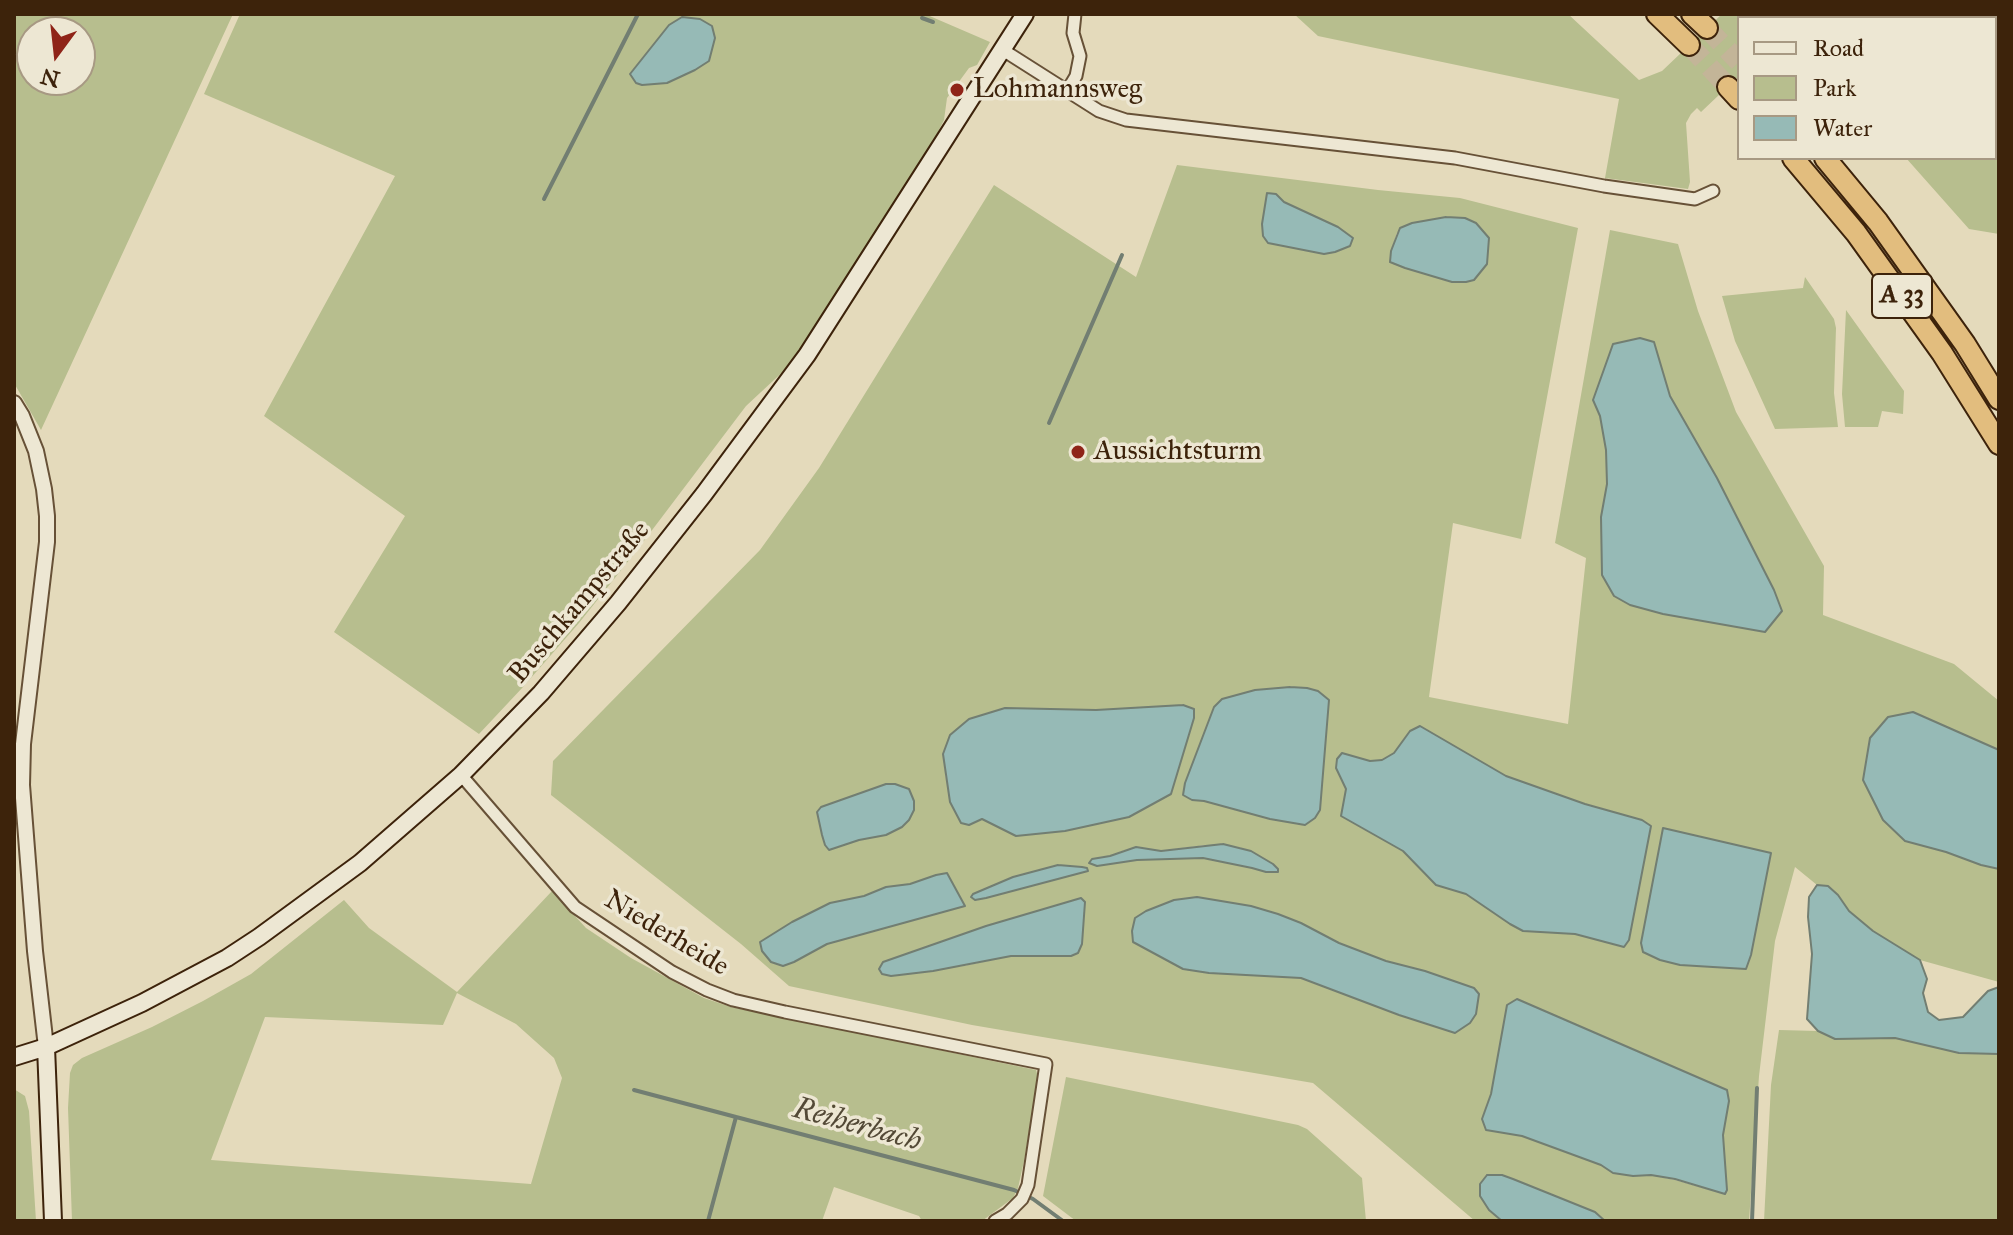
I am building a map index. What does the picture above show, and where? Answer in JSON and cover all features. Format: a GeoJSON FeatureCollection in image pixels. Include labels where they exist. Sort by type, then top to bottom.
{"type":"FeatureCollection","features":[{"type":"Feature","properties":{"kind":"highway"},"geometry":{"type":"LineString","coordinates":[[1657,14],[1689,45]]}},
{"type":"Feature","properties":{"kind":"highway","name":"A 33"},"geometry":{"type":"LineString","coordinates":[[1795,160],[1856,233],[1942,353],[1999,444]]}},
{"type":"Feature","properties":{"kind":"highway","name":"A 33"},"geometry":{"type":"LineString","coordinates":[[1827,160],[1878,222],[1965,344],[1999,399]]}},
{"type":"Feature","properties":{"kind":"main road","name":"Buschkampstraße"},"geometry":{"type":"LineString","coordinates":[[14,1057],[46,1047],[130,1009],[227,958],[259,937],[360,863],[461,775],[541,693],[618,603],[704,494],[807,355],[1025,14]]}},
{"type":"Feature","properties":{"kind":"main road"},"geometry":{"type":"LineString","coordinates":[[46,1047],[53,1221]]}},
{"type":"Feature","properties":{"kind":"street"},"geometry":{"type":"LineString","coordinates":[[1067,91],[1076,76],[1080,56],[1073,33],[1075,14]]}},
{"type":"Feature","properties":{"kind":"street"},"geometry":{"type":"LineString","coordinates":[[1003,50],[1099,111],[1126,120],[1455,158],[1604,186],[1695,199],[1713,191]]}},
{"type":"Feature","properties":{"kind":"street"},"geometry":{"type":"LineString","coordinates":[[14,403],[36,451],[47,516],[47,542],[23,744],[22,785],[33,936],[46,1047]]}},
{"type":"Feature","properties":{"kind":"street","name":"Niederheide"},"geometry":{"type":"LineString","coordinates":[[461,775],[575,907],[672,972],[707,990],[772,1009],[1046,1064],[1028,1185],[1022,1199],[995,1221]]}},
{"type":"Feature","properties":{"kind":"green space"},"geometry":{"type":"Polygon","coordinates":[[[14,14],[233,14],[41,430],[14,383],[14,14]]]}},
{"type":"Feature","properties":{"kind":"green space"},"geometry":{"type":"Polygon","coordinates":[[[240,14],[925,14],[990,42],[977,65],[969,68],[947,98],[944,120],[926,156],[804,346],[789,366],[746,406],[579,623],[479,734],[334,632],[405,516],[264,416],[395,176],[204,94],[240,14]],[[646,55],[630,74],[709,61],[646,55]]]}},
{"type":"Feature","properties":{"kind":"green space"},"geometry":{"type":"Polygon","coordinates":[[[1294,14],[1568,14],[1639,80],[1662,71],[1722,14],[1999,14],[1999,234],[1969,229],[1908,160],[1997,160],[1997,16],[1737,16],[1737,78],[1701,112],[1697,108],[1686,123],[1688,189],[1605,178],[1619,99],[1318,36],[1294,14]]]}},
{"type":"Feature","properties":{"kind":"green space"},"geometry":{"type":"Polygon","coordinates":[[[1177,165],[1460,198],[1578,228],[1521,539],[1453,523],[1429,697],[1568,724],[1586,558],[1555,543],[1610,230],[1678,244],[1698,311],[1736,412],[1824,566],[1823,615],[1954,664],[1999,701],[1999,750],[1913,712],[1946,852],[1999,869],[1999,982],[1920,960],[1873,931],[1849,911],[1838,895],[1828,887],[1817,885],[1795,867],[1775,941],[1759,1076],[1749,1221],[1605,1221],[1595,1212],[1582,1208],[1489,1210],[1502,1221],[1475,1221],[1313,1083],[972,1025],[789,986],[741,944],[551,795],[553,761],[760,550],[819,468],[994,185],[1136,277],[1177,165]],[[1267,193],[1263,236],[1338,227],[1284,202],[1276,194],[1267,193]],[[1446,217],[1412,223],[1397,233],[1391,251],[1405,268],[1452,282],[1474,280],[1446,217]],[[1654,342],[1593,400],[1600,416],[1606,450],[1607,484],[1601,517],[1602,575],[1614,596],[1630,605],[1663,614],[1765,631],[1774,590],[1717,478],[1670,396],[1654,342]],[[1290,687],[1255,690],[1222,699],[1214,707],[1185,783],[1192,800],[1204,801],[1329,700],[1318,691],[1290,687]],[[1183,705],[1096,710],[950,735],[943,754],[946,779],[982,818],[1016,836],[1065,831],[1129,817],[1171,794],[1194,709],[1183,705]],[[1420,726],[1410,731],[1394,753],[1382,760],[1370,761],[1339,776],[1385,840],[1403,851],[1436,885],[1466,894],[1523,931],[1575,934],[1623,947],[1642,820],[1506,776],[1420,726]],[[886,784],[849,798],[830,850],[886,835],[909,820],[886,784]],[[1663,828],[1641,943],[1751,955],[1770,853],[1663,828]],[[1206,845],[1161,851],[1144,848],[1100,857],[1097,866],[1137,860],[1203,858],[1278,872],[1273,864],[1238,847],[1206,845]],[[1034,871],[973,894],[975,900],[1088,871],[1034,871]],[[936,875],[910,884],[886,887],[864,896],[830,903],[783,966],[827,944],[965,906],[956,892],[936,875]],[[1197,897],[1134,942],[1183,969],[1300,978],[1346,995],[1425,971],[1386,961],[1339,943],[1301,923],[1251,906],[1197,897]],[[1085,902],[883,963],[879,969],[882,974],[963,966],[1011,956],[1061,956],[1082,944],[1085,902]],[[1517,999],[1507,1005],[1491,1094],[1482,1119],[1497,1132],[1522,1136],[1601,1165],[1613,1173],[1651,1175],[1725,1194],[1727,1190],[1723,1135],[1729,1101],[1517,999]]]}},
{"type":"Feature","properties":{"kind":"green space"},"geometry":{"type":"Polygon","coordinates":[[[1805,277],[1834,319],[1836,328],[1834,393],[1838,427],[1775,429],[1735,341],[1722,296],[1803,288],[1805,277]]]}},
{"type":"Feature","properties":{"kind":"green space"},"geometry":{"type":"Polygon","coordinates":[[[1846,310],[1904,391],[1903,414],[1882,411],[1878,427],[1845,427],[1842,394],[1846,310]]]}},
{"type":"Feature","properties":{"kind":"green space"},"geometry":{"type":"Polygon","coordinates":[[[552,891],[586,928],[631,958],[704,998],[731,1007],[1036,1070],[1038,1077],[1018,1188],[1013,1198],[982,1221],[922,1221],[919,1216],[834,1187],[822,1221],[72,1221],[68,1108],[73,1065],[251,974],[344,900],[369,928],[457,992],[552,891]],[[457,993],[443,1025],[265,1017],[211,1160],[531,1184],[562,1078],[554,1058],[516,1024],[457,993]]]}},
{"type":"Feature","properties":{"kind":"green space"},"geometry":{"type":"Polygon","coordinates":[[[1779,1030],[1818,1031],[1835,1039],[1895,1038],[1959,1053],[1999,1054],[1999,1221],[1764,1221],[1771,1085],[1779,1030]]]}},
{"type":"Feature","properties":{"kind":"green space"},"geometry":{"type":"Polygon","coordinates":[[[1066,1077],[1307,1129],[1362,1178],[1366,1221],[1076,1221],[1043,1196],[1066,1077]]]}},
{"type":"Feature","properties":{"kind":"green space"},"geometry":{"type":"Polygon","coordinates":[[[14,1089],[25,1096],[29,1111],[36,1221],[14,1221],[14,1089]]]}},
{"type":"Feature","properties":{"kind":"water"},"geometry":{"type":"Polygon","coordinates":[[[682,17],[700,19],[712,26],[715,38],[709,61],[667,83],[636,83],[630,74],[669,25],[682,17]]]}},
{"type":"Feature","properties":{"kind":"water"},"geometry":{"type":"Polygon","coordinates":[[[1267,193],[1276,194],[1284,202],[1338,227],[1353,238],[1350,246],[1324,254],[1268,243],[1263,236],[1262,224],[1267,193]]]}},
{"type":"Feature","properties":{"kind":"water"},"geometry":{"type":"Polygon","coordinates":[[[1446,217],[1465,218],[1476,223],[1489,238],[1487,264],[1474,280],[1452,282],[1390,262],[1400,228],[1446,217]]]}},
{"type":"Feature","properties":{"kind":"water"},"geometry":{"type":"Polygon","coordinates":[[[1640,338],[1654,342],[1670,396],[1717,478],[1774,590],[1782,611],[1765,632],[1630,605],[1614,596],[1602,575],[1601,517],[1607,484],[1606,450],[1600,416],[1593,400],[1613,344],[1640,338]]]}},
{"type":"Feature","properties":{"kind":"water"},"geometry":{"type":"Polygon","coordinates":[[[1290,687],[1318,691],[1329,700],[1320,810],[1315,818],[1305,825],[1270,819],[1192,800],[1183,795],[1214,707],[1222,699],[1255,690],[1290,687]]]}},
{"type":"Feature","properties":{"kind":"water"},"geometry":{"type":"Polygon","coordinates":[[[1183,705],[1194,709],[1194,718],[1171,794],[1129,817],[1065,831],[1016,836],[982,819],[969,825],[961,823],[950,802],[943,754],[950,735],[969,719],[1005,708],[1096,710],[1183,705]]]}},
{"type":"Feature","properties":{"kind":"water"},"geometry":{"type":"Polygon","coordinates":[[[1913,712],[1999,750],[1999,869],[1905,841],[1883,820],[1863,780],[1870,738],[1888,717],[1913,712]]]}},
{"type":"Feature","properties":{"kind":"water"},"geometry":{"type":"Polygon","coordinates":[[[1420,726],[1506,776],[1642,820],[1651,826],[1629,940],[1624,947],[1575,934],[1523,931],[1466,894],[1436,885],[1403,851],[1341,816],[1346,789],[1336,768],[1337,759],[1342,753],[1370,761],[1382,760],[1394,753],[1410,731],[1420,726]]]}},
{"type":"Feature","properties":{"kind":"water"},"geometry":{"type":"Polygon","coordinates":[[[886,784],[909,789],[914,810],[909,820],[886,835],[829,850],[817,812],[821,807],[886,784]]]}},
{"type":"Feature","properties":{"kind":"water"},"geometry":{"type":"Polygon","coordinates":[[[1663,828],[1771,853],[1746,969],[1680,965],[1643,952],[1641,943],[1663,828]]]}},
{"type":"Feature","properties":{"kind":"water"},"geometry":{"type":"Polygon","coordinates":[[[1223,844],[1251,851],[1273,864],[1278,872],[1203,858],[1137,860],[1097,866],[1089,863],[1092,859],[1136,847],[1161,851],[1223,844]]]}},
{"type":"Feature","properties":{"kind":"water"},"geometry":{"type":"Polygon","coordinates":[[[1058,865],[1087,868],[1088,871],[986,898],[975,900],[971,897],[1013,877],[1058,865]]]}},
{"type":"Feature","properties":{"kind":"water"},"geometry":{"type":"Polygon","coordinates":[[[947,873],[965,906],[827,944],[783,966],[771,962],[762,951],[760,942],[830,903],[947,873]]]}},
{"type":"Feature","properties":{"kind":"water"},"geometry":{"type":"Polygon","coordinates":[[[1817,885],[1828,886],[1849,911],[1873,931],[1920,960],[1927,979],[1923,993],[1928,1012],[1939,1020],[1963,1017],[1988,991],[1999,987],[1999,1054],[1959,1053],[1895,1038],[1835,1039],[1818,1031],[1807,1019],[1812,954],[1809,897],[1817,885]]]}},
{"type":"Feature","properties":{"kind":"water"},"geometry":{"type":"Polygon","coordinates":[[[1197,897],[1278,914],[1386,961],[1474,988],[1479,994],[1476,1014],[1470,1023],[1455,1033],[1301,978],[1183,969],[1133,942],[1135,918],[1174,900],[1197,897]]]}},
{"type":"Feature","properties":{"kind":"water"},"geometry":{"type":"Polygon","coordinates":[[[1081,898],[1085,902],[1082,944],[1078,953],[1071,956],[1011,956],[891,976],[882,974],[879,969],[883,962],[986,926],[1081,898]]]}},
{"type":"Feature","properties":{"kind":"water"},"geometry":{"type":"Polygon","coordinates":[[[1517,999],[1727,1090],[1729,1101],[1723,1135],[1725,1194],[1675,1179],[1613,1173],[1601,1165],[1522,1136],[1486,1130],[1482,1119],[1491,1094],[1507,1005],[1517,999]]]}},
{"type":"Feature","properties":{"kind":"water"},"geometry":{"type":"Polygon","coordinates":[[[1487,1175],[1513,1179],[1595,1212],[1605,1221],[1502,1221],[1489,1210],[1480,1196],[1480,1184],[1487,1175]]]}},
{"type":"Feature","properties":{"kind":"waterway"},"geometry":{"type":"LineString","coordinates":[[544,199],[638,14]]}},
{"type":"Feature","properties":{"kind":"waterway"},"geometry":{"type":"LineString","coordinates":[[922,18],[933,22]]}},
{"type":"Feature","properties":{"kind":"waterway"},"geometry":{"type":"LineString","coordinates":[[1049,423],[1122,255]]}},
{"type":"Feature","properties":{"kind":"waterway"},"geometry":{"type":"LineString","coordinates":[[1752,1221],[1757,1088]]}},
{"type":"Feature","properties":{"kind":"waterway"},"geometry":{"type":"LineString","coordinates":[[634,1090],[736,1117]]}},
{"type":"Feature","properties":{"kind":"waterway","name":"Reiherbach"},"geometry":{"type":"LineString","coordinates":[[708,1221],[736,1117],[1014,1190],[1033,1199],[1063,1221]]}},
{"type":"Feature","properties":{"kind":"tunnel"},"geometry":{"type":"LineString","coordinates":[[1707,28],[1737,60]]}},
{"type":"Feature","properties":{"kind":"tunnel"},"geometry":{"type":"LineString","coordinates":[[1689,45],[1728,87]]}},
{"type":"Feature","properties":{"kind":"place","name":"Lohmannsweg"},"geometry":{"type":"Point","coordinates":[957,90]}},
{"type":"Feature","properties":{"kind":"place","name":"Aussichtsturm"},"geometry":{"type":"Point","coordinates":[1078,452]}}]}
